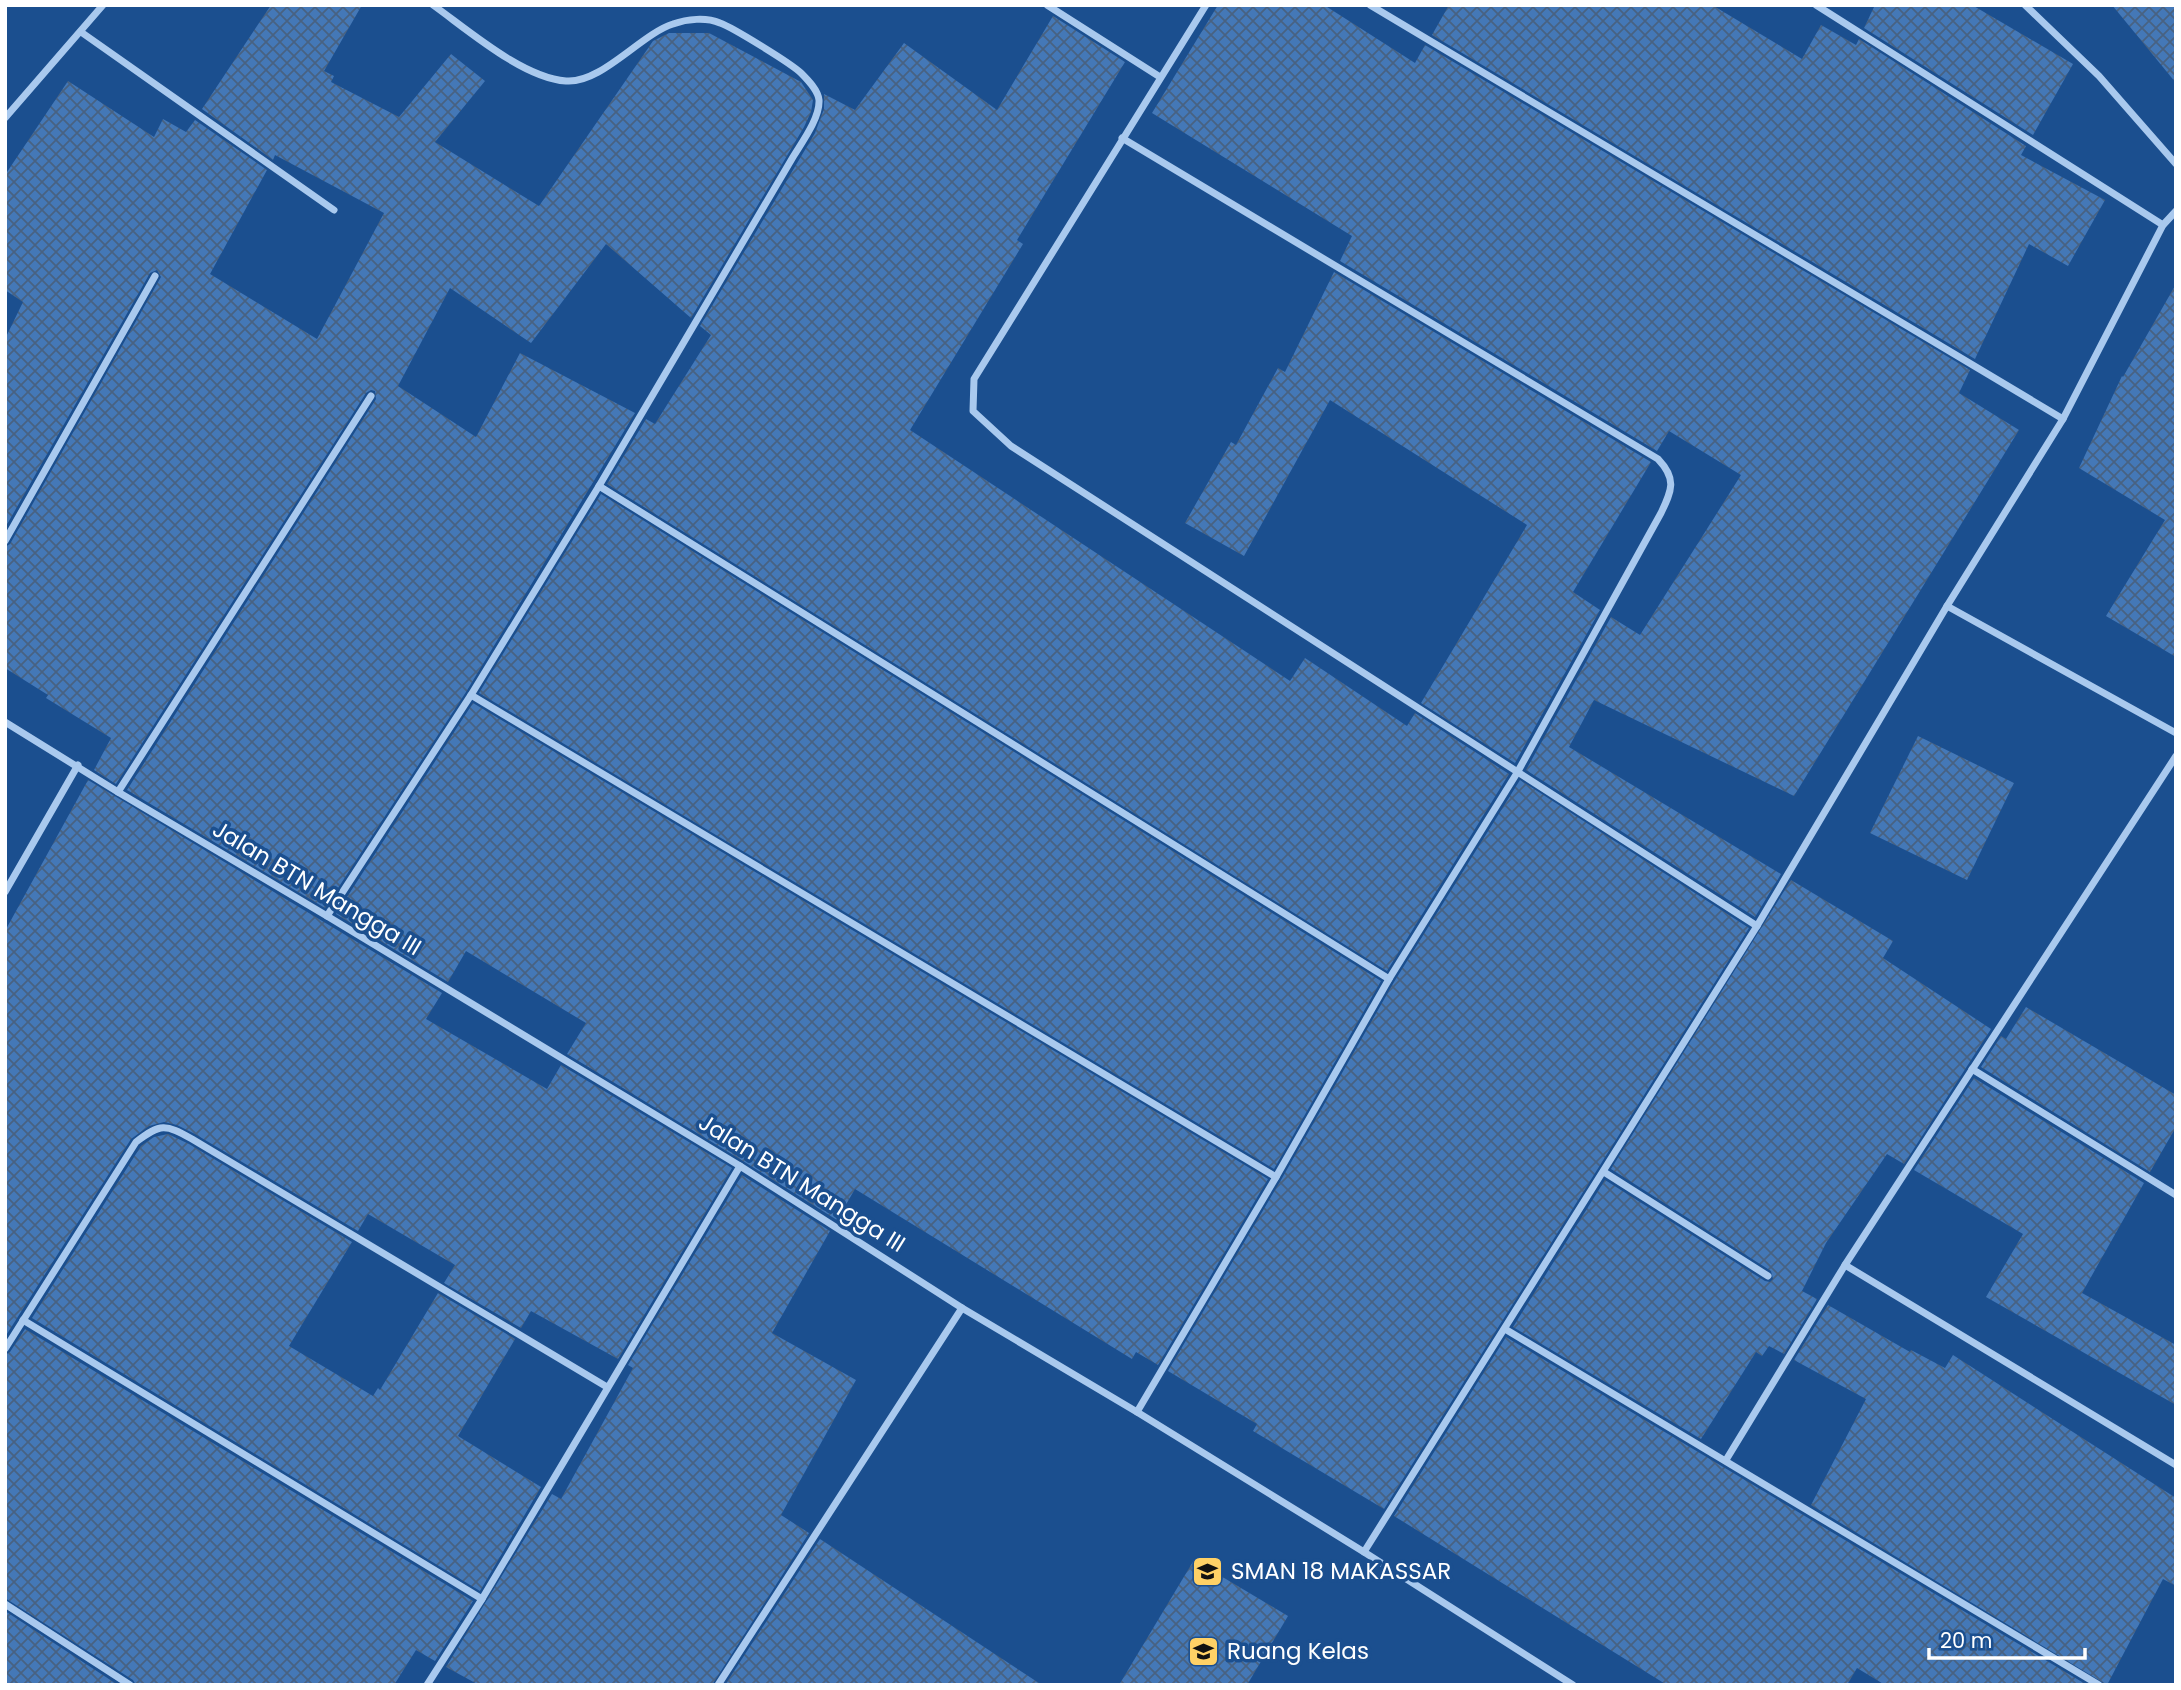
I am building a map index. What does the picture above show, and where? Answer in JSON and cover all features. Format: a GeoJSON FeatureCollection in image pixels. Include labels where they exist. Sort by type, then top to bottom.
{"type":"FeatureCollection","features":[{"type":"Feature","properties":{"kind":"street"},"geometry":{"type":"LineString","coordinates":[[5,118],[103,5]]}},
{"type":"Feature","properties":{"kind":"street"},"geometry":{"type":"LineString","coordinates":[[327,916],[471,695],[599,486],[793,157],[817,111],[819,101],[817,92],[800,72],[719,22],[698,19],[671,24],[592,75],[568,82],[538,73],[500,54],[433,5]]}},
{"type":"Feature","properties":{"kind":"street"},"geometry":{"type":"LineString","coordinates":[[1046,5],[1160,77]]}},
{"type":"Feature","properties":{"kind":"street"},"geometry":{"type":"LineString","coordinates":[[1206,5],[975,379],[973,411],[1011,446],[1756,926]]}},
{"type":"Feature","properties":{"kind":"street"},"geometry":{"type":"LineString","coordinates":[[1370,5],[2063,419]]}},
{"type":"Feature","properties":{"kind":"street"},"geometry":{"type":"LineString","coordinates":[[1816,5],[2164,225]]}},
{"type":"Feature","properties":{"kind":"street"},"geometry":{"type":"LineString","coordinates":[[2025,5],[2099,76],[2176,164]]}},
{"type":"Feature","properties":{"kind":"street"},"geometry":{"type":"LineString","coordinates":[[82,32],[334,210]]}},
{"type":"Feature","properties":{"kind":"street"},"geometry":{"type":"LineString","coordinates":[[1122,138],[1658,459],[1667,468],[1672,482],[1670,496],[1517,773],[1389,979],[1137,1412]]}},
{"type":"Feature","properties":{"kind":"street"},"geometry":{"type":"LineString","coordinates":[[1364,1552],[1756,926],[1947,606],[2063,419],[2164,225],[2176,211]]}},
{"type":"Feature","properties":{"kind":"street"},"geometry":{"type":"LineString","coordinates":[[5,541],[155,276]]}},
{"type":"Feature","properties":{"kind":"street"},"geometry":{"type":"LineString","coordinates":[[118,792],[371,396]]}},
{"type":"Feature","properties":{"kind":"street"},"geometry":{"type":"LineString","coordinates":[[599,486],[1389,979]]}},
{"type":"Feature","properties":{"kind":"street"},"geometry":{"type":"LineString","coordinates":[[1947,606],[2176,733]]}},
{"type":"Feature","properties":{"kind":"street"},"geometry":{"type":"LineString","coordinates":[[471,695],[1276,1177]]}},
{"type":"Feature","properties":{"kind":"street","name":"Jalan BTN Mangga III"},"geometry":{"type":"LineString","coordinates":[[5,722],[740,1166],[962,1308],[1364,1552],[1573,1685]]}},
{"type":"Feature","properties":{"kind":"street"},"geometry":{"type":"LineString","coordinates":[[1726,1460],[1846,1265],[2176,756]]}},
{"type":"Feature","properties":{"kind":"street"},"geometry":{"type":"LineString","coordinates":[[5,892],[78,765]]}},
{"type":"Feature","properties":{"kind":"street"},"geometry":{"type":"LineString","coordinates":[[1972,1069],[2176,1195]]}},
{"type":"Feature","properties":{"kind":"street"},"geometry":{"type":"LineString","coordinates":[[5,1349],[136,1142],[153,1129],[163,1126],[192,1139],[607,1387]]}},
{"type":"Feature","properties":{"kind":"street"},"geometry":{"type":"LineString","coordinates":[[427,1685],[482,1599],[740,1166]]}},
{"type":"Feature","properties":{"kind":"street"},"geometry":{"type":"LineString","coordinates":[[1604,1172],[1768,1276]]}},
{"type":"Feature","properties":{"kind":"street"},"geometry":{"type":"LineString","coordinates":[[1846,1265],[2176,1465]]}},
{"type":"Feature","properties":{"kind":"street"},"geometry":{"type":"LineString","coordinates":[[718,1685],[962,1308]]}},
{"type":"Feature","properties":{"kind":"street"},"geometry":{"type":"LineString","coordinates":[[23,1320],[482,1599]]}},
{"type":"Feature","properties":{"kind":"street"},"geometry":{"type":"LineString","coordinates":[[1505,1329],[2099,1685]]}},
{"type":"Feature","properties":{"kind":"street"},"geometry":{"type":"LineString","coordinates":[[5,1604],[130,1685]]}},
{"type":"Feature","properties":{"kind":"building"},"geometry":{"type":"Polygon","coordinates":[[[271,5],[362,5],[324,71],[334,76],[331,82],[399,117],[451,54],[485,81],[435,142],[539,206],[653,41],[669,33],[709,33],[801,82],[813,100],[804,127],[691,318],[606,244],[531,343],[450,288],[398,386],[476,437],[520,353],[635,413],[466,692],[325,908],[127,790],[376,399],[375,391],[366,393],[116,784],[94,770],[111,738],[46,698],[48,695],[5,668],[5,547],[10,544],[161,277],[157,270],[150,273],[5,528],[5,339],[23,302],[5,290],[5,175],[68,81],[154,137],[163,119],[186,132],[195,120],[267,170],[210,274],[317,339],[384,213],[275,155],[273,160],[202,109],[271,5]]]}},
{"type":"Feature","properties":{"kind":"building"},"geometry":{"type":"Polygon","coordinates":[[[1218,5],[1324,5],[1415,63],[1425,45],[1970,370],[1959,393],[2019,430],[1794,796],[1594,700],[1569,747],[1781,874],[1755,917],[1526,770],[1611,617],[1640,635],[1741,475],[1669,431],[1657,451],[1340,261],[1352,236],[1152,113],[1218,5]]]}},
{"type":"Feature","properties":{"kind":"building"},"geometry":{"type":"Polygon","coordinates":[[[1449,5],[1712,5],[1802,59],[1821,25],[1856,45],[1859,39],[2026,146],[2021,155],[2105,200],[2068,266],[2029,244],[1975,359],[1432,35],[1449,5]]]}},
{"type":"Feature","properties":{"kind":"building"},"geometry":{"type":"Polygon","coordinates":[[[1875,5],[1972,5],[2073,64],[2033,135],[1864,28],[1875,5]]]}},
{"type":"Feature","properties":{"kind":"building"},"geometry":{"type":"Polygon","coordinates":[[[2112,5],[2176,5],[2176,83],[2112,5]]]}},
{"type":"Feature","properties":{"kind":"building"},"geometry":{"type":"Polygon","coordinates":[[[1053,16],[1125,62],[1017,240],[1023,244],[910,430],[1290,681],[1305,658],[1407,726],[1415,713],[1509,774],[1387,971],[607,484],[646,419],[655,424],[711,335],[700,326],[815,133],[824,109],[824,94],[855,110],[904,43],[997,110],[1053,16]]]}},
{"type":"Feature","properties":{"kind":"building"},"geometry":{"type":"Polygon","coordinates":[[[1334,272],[1651,462],[1573,592],[1600,610],[1515,763],[1421,703],[1527,525],[1330,400],[1244,556],[1185,523],[1231,442],[1236,445],[1278,368],[1285,372],[1334,272]]]}},
{"type":"Feature","properties":{"kind":"building"},"geometry":{"type":"Polygon","coordinates":[[[2176,284],[2176,657],[2106,616],[2165,520],[2079,468],[2122,376],[2176,284]]]}},
{"type":"Feature","properties":{"kind":"building"},"geometry":{"type":"Polygon","coordinates":[[[601,494],[1381,981],[1274,1169],[479,693],[601,494]]]}},
{"type":"Feature","properties":{"kind":"building"},"geometry":{"type":"Polygon","coordinates":[[[473,703],[1268,1179],[1158,1365],[1136,1352],[1132,1359],[855,1189],[837,1220],[567,1054],[586,1023],[466,951],[448,982],[336,914],[473,703]]]}},
{"type":"Feature","properties":{"kind":"building"},"geometry":{"type":"Polygon","coordinates":[[[1918,736],[2014,783],[1967,880],[1870,833],[1918,736]]]}},
{"type":"Feature","properties":{"kind":"building"},"geometry":{"type":"Polygon","coordinates":[[[88,780],[442,993],[426,1019],[547,1089],[561,1065],[732,1168],[618,1359],[531,1311],[521,1328],[444,1283],[455,1265],[368,1214],[358,1231],[195,1134],[164,1122],[149,1126],[131,1139],[5,1337],[5,931],[88,780]]]}},
{"type":"Feature","properties":{"kind":"building"},"geometry":{"type":"Polygon","coordinates":[[[1520,780],[1749,928],[1384,1509],[1253,1431],[1257,1424],[1168,1371],[1394,982],[1520,780]]]}},
{"type":"Feature","properties":{"kind":"building"},"geometry":{"type":"Polygon","coordinates":[[[1791,880],[1893,941],[1883,958],[1991,1029],[1904,1164],[1887,1154],[1826,1243],[1802,1291],[1817,1299],[1784,1354],[1769,1346],[1762,1356],[1756,1352],[1701,1439],[1513,1327],[1605,1180],[1765,1281],[1770,1282],[1773,1279],[1771,1271],[1611,1169],[1791,880]]]}},
{"type":"Feature","properties":{"kind":"building"},"geometry":{"type":"Polygon","coordinates":[[[2026,1007],[2176,1095],[2176,1127],[2150,1172],[1981,1067],[2001,1036],[2006,1039],[2026,1007]]]}},
{"type":"Feature","properties":{"kind":"building"},"geometry":{"type":"Polygon","coordinates":[[[1974,1078],[2144,1183],[2082,1293],[2176,1345],[2176,1405],[1986,1297],[2023,1234],[1914,1170],[1974,1078]]]}},
{"type":"Feature","properties":{"kind":"building"},"geometry":{"type":"Polygon","coordinates":[[[168,1134],[352,1242],[289,1346],[373,1396],[378,1388],[380,1390],[438,1293],[515,1339],[458,1436],[541,1487],[480,1591],[32,1318],[141,1146],[154,1137],[168,1134]]]}},
{"type":"Feature","properties":{"kind":"building"},"geometry":{"type":"Polygon","coordinates":[[[742,1175],[830,1231],[772,1333],[856,1380],[781,1515],[809,1533],[712,1685],[479,1685],[446,1667],[552,1494],[561,1499],[633,1368],[628,1365],[742,1175]]]}},
{"type":"Feature","properties":{"kind":"building"},"geometry":{"type":"Polygon","coordinates":[[[1828,1305],[1910,1352],[1911,1350],[1945,1368],[1953,1355],[2176,1498],[2176,1586],[2163,1579],[2107,1685],[1811,1505],[1866,1399],[1794,1360],[1828,1305]]]}},
{"type":"Feature","properties":{"kind":"building"},"geometry":{"type":"Polygon","coordinates":[[[25,1329],[473,1601],[435,1661],[416,1650],[394,1685],[136,1685],[133,1680],[5,1598],[5,1355],[10,1352],[25,1329]]]}},
{"type":"Feature","properties":{"kind":"building"},"geometry":{"type":"Polygon","coordinates":[[[1506,1337],[2087,1685],[1885,1685],[1857,1668],[1847,1685],[1667,1685],[1394,1516],[1506,1337]]]}},
{"type":"Feature","properties":{"kind":"building"},"geometry":{"type":"Polygon","coordinates":[[[820,1539],[1042,1685],[725,1685],[820,1539]]]}},
{"type":"Feature","properties":{"kind":"building","name":"Ruang Kelas"},"geometry":{"type":"Polygon","coordinates":[[[1194,1560],[1288,1616],[1247,1685],[1119,1685],[1194,1560]]]}},
{"type":"Feature","properties":{"kind":"building"},"geometry":{"type":"Polygon","coordinates":[[[5,1611],[118,1685],[5,1685],[5,1611]]]}},
{"type":"Feature","properties":{"kind":"place","name":"SMAN 18 MAKASSAR"},"geometry":{"type":"Point","coordinates":[1208,1571]}},
{"type":"Feature","properties":{"kind":"place","name":"Ruang Kelas"},"geometry":{"type":"Point","coordinates":[1204,1651]}}]}
